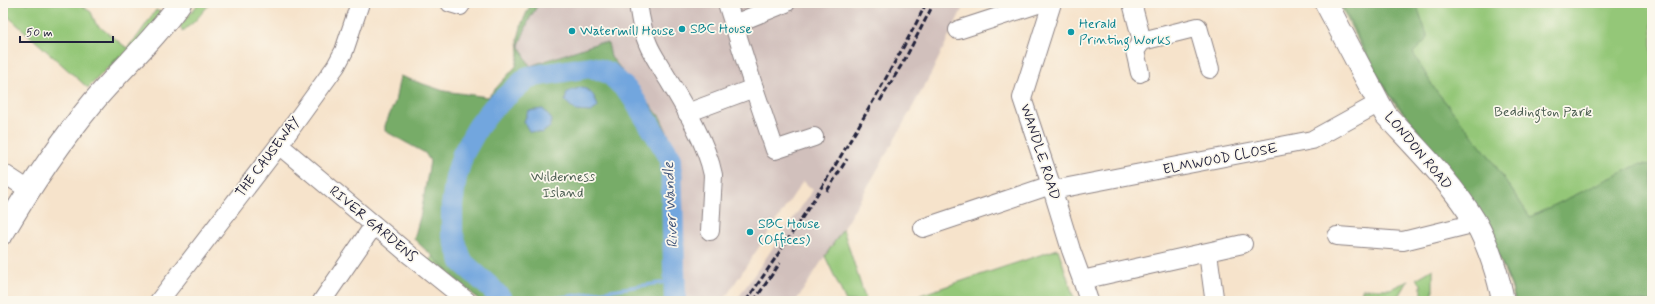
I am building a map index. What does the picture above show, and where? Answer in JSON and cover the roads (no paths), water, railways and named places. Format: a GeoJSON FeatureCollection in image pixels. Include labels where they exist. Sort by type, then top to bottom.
{"type":"FeatureCollection","features":[{"type":"Feature","properties":{"kind":"main road"},"geometry":{"type":"LineString","coordinates":[[3,233],[28,190],[59,146],[95,100],[148,43],[180,3]]}},
{"type":"Feature","properties":{"kind":"main road","name":"LONDON ROAD"},"geometry":{"type":"LineString","coordinates":[[1326,3],[1386,115],[1454,194],[1476,223],[1485,242],[1503,301]]}},
{"type":"Feature","properties":{"kind":"street","name":"THE CAUSEWAY"},"geometry":{"type":"LineString","coordinates":[[159,301],[279,145],[336,66],[344,51],[360,3]]}},
{"type":"Feature","properties":{"kind":"street"},"geometry":{"type":"LineString","coordinates":[[450,3],[460,6],[462,3]]}},
{"type":"Feature","properties":{"kind":"street"},"geometry":{"type":"LineString","coordinates":[[638,3],[641,23],[648,45],[687,113],[706,151],[713,175],[710,231]]}},
{"type":"Feature","properties":{"kind":"street"},"geometry":{"type":"LineString","coordinates":[[727,3],[775,150],[814,137]]}},
{"type":"Feature","properties":{"kind":"street"},"geometry":{"type":"LineString","coordinates":[[734,24],[786,3]]}},
{"type":"Feature","properties":{"kind":"street"},"geometry":{"type":"LineString","coordinates":[[958,30],[1041,3]]}},
{"type":"Feature","properties":{"kind":"street","name":"WANDLE ROAD"},"geometry":{"type":"LineString","coordinates":[[1052,3],[1022,98],[1052,188],[1070,250],[1089,301]]}},
{"type":"Feature","properties":{"kind":"street"},"geometry":{"type":"LineString","coordinates":[[1132,3],[1142,41]]}},
{"type":"Feature","properties":{"kind":"street"},"geometry":{"type":"LineString","coordinates":[[1140,73],[1135,51],[1142,41],[1198,27],[1210,69]]}},
{"type":"Feature","properties":{"kind":"street"},"geometry":{"type":"LineString","coordinates":[[687,113],[754,88]]}},
{"type":"Feature","properties":{"kind":"street","name":"ELMWOOD CLOSE"},"geometry":{"type":"LineString","coordinates":[[923,228],[1052,188],[1312,140],[1379,103]]}},
{"type":"Feature","properties":{"kind":"street","name":"RIVER GARDENS"},"geometry":{"type":"LineString","coordinates":[[279,145],[467,301]]}},
{"type":"Feature","properties":{"kind":"street"},"geometry":{"type":"LineString","coordinates":[[3,174],[28,190]]}},
{"type":"Feature","properties":{"kind":"street"},"geometry":{"type":"LineString","coordinates":[[1337,236],[1403,240],[1476,223]]}},
{"type":"Feature","properties":{"kind":"street"},"geometry":{"type":"LineString","coordinates":[[322,301],[374,225]]}},
{"type":"Feature","properties":{"kind":"street"},"geometry":{"type":"LineString","coordinates":[[1082,280],[1243,244]]}},
{"type":"Feature","properties":{"kind":"street"},"geometry":{"type":"LineString","coordinates":[[1208,253],[1214,297]]}},
{"type":"Feature","properties":{"kind":"water"},"geometry":{"type":"Polygon","coordinates":[[[582,87],[593,95],[597,103],[598,107],[591,112],[576,111],[565,101],[567,92],[582,87]]]}},
{"type":"Feature","properties":{"kind":"water"},"geometry":{"type":"Polygon","coordinates":[[[543,109],[552,120],[550,127],[542,133],[529,131],[524,122],[528,111],[543,109]]]}},
{"type":"Feature","properties":{"kind":"waterway","name":"River Wandle"},"geometry":{"type":"LineString","coordinates":[[503,301],[462,262],[452,233],[452,205],[456,177],[463,154],[478,127],[493,108],[528,77],[591,67],[609,73],[630,93],[671,159],[675,301]]}},
{"type":"Feature","properties":{"kind":"waterway"},"geometry":{"type":"LineString","coordinates":[[536,301],[674,281]]}},
{"type":"Feature","properties":{"kind":"railway"},"geometry":{"type":"LineString","coordinates":[[746,301],[804,215],[840,157],[875,97],[926,3]]}},
{"type":"Feature","properties":{"kind":"railway"},"geometry":{"type":"LineString","coordinates":[[880,101],[905,59],[934,3]]}},
{"type":"Feature","properties":{"kind":"railway"},"geometry":{"type":"LineString","coordinates":[[827,191],[847,159]]}},
{"type":"Feature","properties":{"kind":"railway"},"geometry":{"type":"LineString","coordinates":[[754,301],[780,263]]}},
{"type":"Feature","properties":{"kind":"place","name":"SBC House"},"geometry":{"type":"Point","coordinates":[682,29]}},
{"type":"Feature","properties":{"kind":"place","name":"Watermill House"},"geometry":{"type":"Point","coordinates":[572,31]}},
{"type":"Feature","properties":{"kind":"place","name":"Herald Printing Works"},"geometry":{"type":"Point","coordinates":[1071,32]}},
{"type":"Feature","properties":{"kind":"place","name":"SBC House (Offices)"},"geometry":{"type":"Point","coordinates":[750,232]}},
{"type":"Feature","properties":{"kind":"park label","name":"Beddington Park"},"geometry":{"type":"Point","coordinates":[1543,112]}},
{"type":"Feature","properties":{"kind":"park label","name":"Wilderness Island"},"geometry":{"type":"Point","coordinates":[563,186]}}]}
